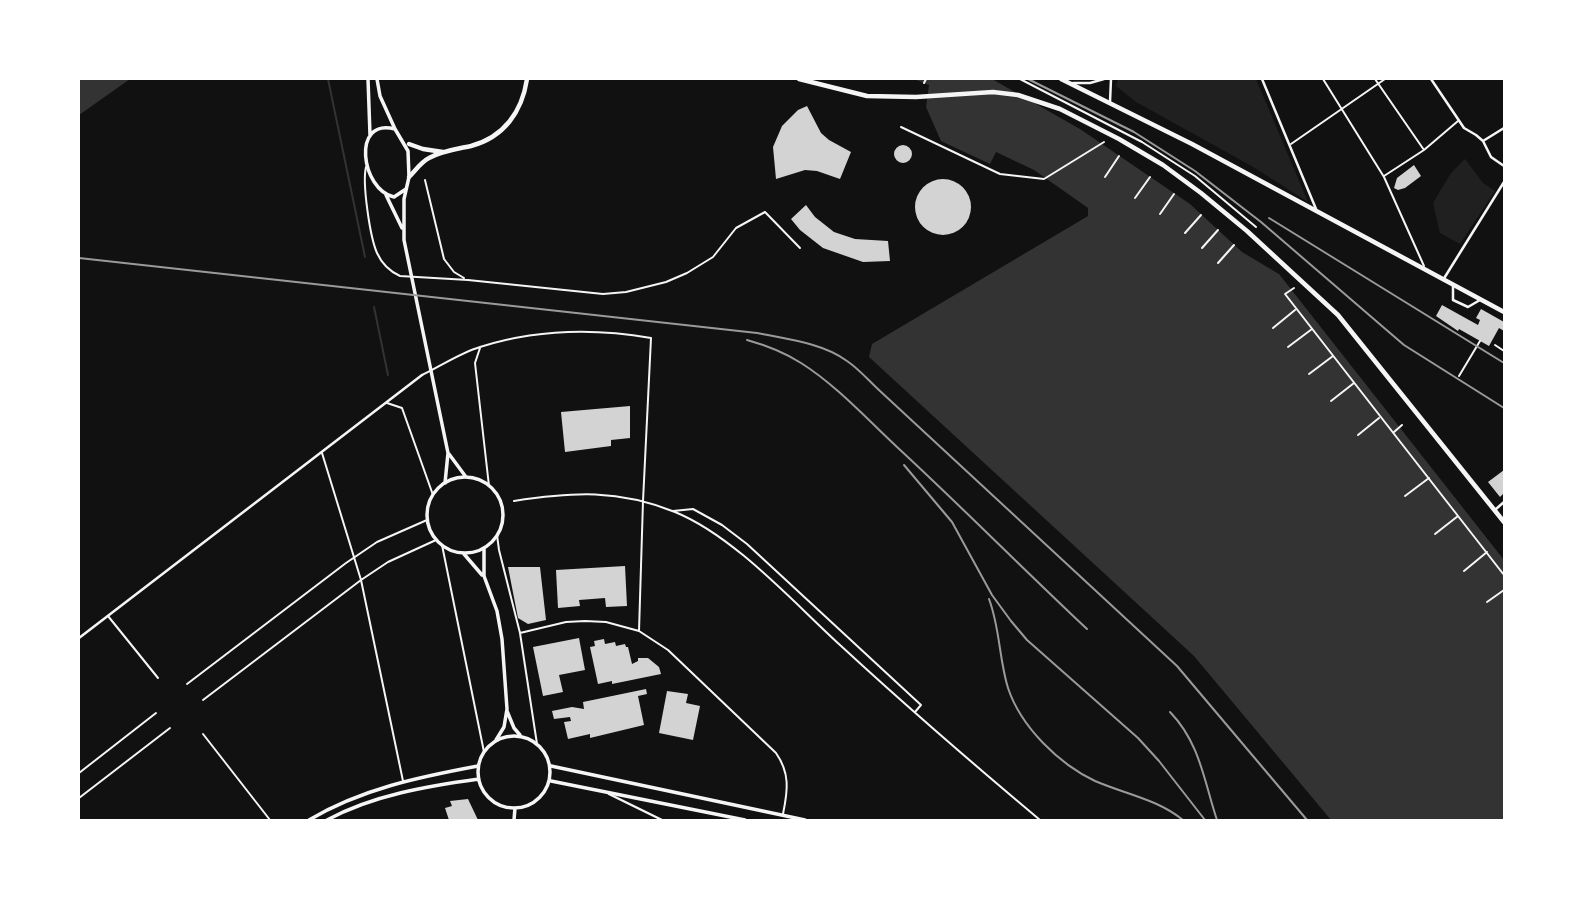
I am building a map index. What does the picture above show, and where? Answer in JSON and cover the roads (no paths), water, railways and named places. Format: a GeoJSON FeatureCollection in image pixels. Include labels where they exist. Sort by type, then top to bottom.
{"type":"FeatureCollection","features":[{"type":"Feature","properties":{"kind":"main road"},"geometry":{"type":"LineString","coordinates":[[368,79],[370,135],[366,148],[366,166],[386,195],[403,231]]}},
{"type":"Feature","properties":{"kind":"main road"},"geometry":{"type":"LineString","coordinates":[[377,79],[380,96],[408,151],[410,177],[406,189],[404,240],[448,453],[445,482]]}},
{"type":"Feature","properties":{"kind":"main road"},"geometry":{"type":"LineString","coordinates":[[410,177],[426,159],[495,136],[519,107],[527,79]]}},
{"type":"Feature","properties":{"kind":"main road"},"geometry":{"type":"LineString","coordinates":[[799,79],[867,96],[916,97],[993,92],[1018,95],[1060,109],[1163,165],[1202,193],[1338,314],[1504,522]]}},
{"type":"Feature","properties":{"kind":"main road"},"geometry":{"type":"LineString","coordinates":[[1061,79],[1110,102],[1504,312]]}},
{"type":"Feature","properties":{"kind":"main road"},"geometry":{"type":"LineString","coordinates":[[370,135],[383,127],[395,129]]}},
{"type":"Feature","properties":{"kind":"main road"},"geometry":{"type":"LineString","coordinates":[[409,145],[444,152]]}},
{"type":"Feature","properties":{"kind":"main road"},"geometry":{"type":"LineString","coordinates":[[386,195],[394,197],[406,189]]}},
{"type":"Feature","properties":{"kind":"main road"},"geometry":{"type":"LineString","coordinates":[[448,453],[466,477]]}},
{"type":"Feature","properties":{"kind":"main road"},"geometry":{"type":"LineString","coordinates":[[463,553],[484,548],[497,535],[502,525],[501,503],[489,486],[478,479],[466,477],[445,482],[433,495],[427,520],[436,540],[463,553],[484,576]]}},
{"type":"Feature","properties":{"kind":"main road"},"geometry":{"type":"LineString","coordinates":[[484,548],[484,576],[502,628],[507,709],[504,727],[495,742],[484,752],[478,766],[479,779],[488,797],[496,803],[515,808],[527,806],[538,799],[551,781],[551,766],[545,751],[522,737],[509,736],[495,742]]}},
{"type":"Feature","properties":{"kind":"main road"},"geometry":{"type":"LineString","coordinates":[[507,709],[514,728],[522,737]]}},
{"type":"Feature","properties":{"kind":"main road"},"geometry":{"type":"LineString","coordinates":[[309,820],[364,793],[478,766]]}},
{"type":"Feature","properties":{"kind":"main road"},"geometry":{"type":"LineString","coordinates":[[551,766],[805,820]]}},
{"type":"Feature","properties":{"kind":"main road"},"geometry":{"type":"LineString","coordinates":[[327,820],[406,791],[479,779]]}},
{"type":"Feature","properties":{"kind":"main road"},"geometry":{"type":"LineString","coordinates":[[551,781],[745,820]]}},
{"type":"Feature","properties":{"kind":"main road"},"geometry":{"type":"LineString","coordinates":[[514,820],[515,808]]}},
{"type":"Feature","properties":{"kind":"street"},"geometry":{"type":"LineString","coordinates":[[1069,83],[1090,83],[1104,79]]}},
{"type":"Feature","properties":{"kind":"street"},"geometry":{"type":"LineString","coordinates":[[1110,102],[1111,79]]}},
{"type":"Feature","properties":{"kind":"street"},"geometry":{"type":"LineString","coordinates":[[1262,79],[1318,212]]}},
{"type":"Feature","properties":{"kind":"street"},"geometry":{"type":"LineString","coordinates":[[1323,79],[1384,177],[1426,271]]}},
{"type":"Feature","properties":{"kind":"street"},"geometry":{"type":"LineString","coordinates":[[1376,79],[1424,150]]}},
{"type":"Feature","properties":{"kind":"street"},"geometry":{"type":"LineString","coordinates":[[1289,145],[1385,79]]}},
{"type":"Feature","properties":{"kind":"street"},"geometry":{"type":"LineString","coordinates":[[1430,79],[1458,121],[1483,141],[1491,158],[1504,166]]}},
{"type":"Feature","properties":{"kind":"street"},"geometry":{"type":"LineString","coordinates":[[1384,177],[1424,150],[1458,121]]}},
{"type":"Feature","properties":{"kind":"street"},"geometry":{"type":"LineString","coordinates":[[901,127],[1000,174],[1044,179],[1104,142]]}},
{"type":"Feature","properties":{"kind":"street"},"geometry":{"type":"LineString","coordinates":[[1483,141],[1504,128]]}},
{"type":"Feature","properties":{"kind":"street"},"geometry":{"type":"LineString","coordinates":[[366,166],[366,200],[377,252],[390,272],[410,277],[468,280],[603,294],[644,288],[666,282],[705,262],[718,252],[736,228],[765,212],[800,248]]}},
{"type":"Feature","properties":{"kind":"street"},"geometry":{"type":"LineString","coordinates":[[425,180],[444,258],[454,272],[468,280]]}},
{"type":"Feature","properties":{"kind":"street"},"geometry":{"type":"LineString","coordinates":[[1443,279],[1504,182]]}},
{"type":"Feature","properties":{"kind":"street"},"geometry":{"type":"LineString","coordinates":[[1453,285],[1453,300],[1468,307],[1480,300]]}},
{"type":"Feature","properties":{"kind":"street"},"geometry":{"type":"LineString","coordinates":[[79,638],[422,375],[480,347],[530,334],[560,331],[606,331],[651,338],[639,631]]}},
{"type":"Feature","properties":{"kind":"street"},"geometry":{"type":"LineString","coordinates":[[1459,376],[1480,341]]}},
{"type":"Feature","properties":{"kind":"street"},"geometry":{"type":"LineString","coordinates":[[1495,345],[1504,351]]}},
{"type":"Feature","properties":{"kind":"street"},"geometry":{"type":"LineString","coordinates":[[480,347],[475,363],[489,486]]}},
{"type":"Feature","properties":{"kind":"street"},"geometry":{"type":"LineString","coordinates":[[386,402],[402,408],[433,495]]}},
{"type":"Feature","properties":{"kind":"street"},"geometry":{"type":"LineString","coordinates":[[321,452],[361,580],[403,782]]}},
{"type":"Feature","properties":{"kind":"street"},"geometry":{"type":"LineString","coordinates":[[514,501],[576,493],[621,496],[686,517],[734,548],[914,713],[1040,820]]}},
{"type":"Feature","properties":{"kind":"street"},"geometry":{"type":"LineString","coordinates":[[1495,510],[1504,502]]}},
{"type":"Feature","properties":{"kind":"street"},"geometry":{"type":"LineString","coordinates":[[672,511],[693,509],[722,525],[747,544],[921,705],[914,713]]}},
{"type":"Feature","properties":{"kind":"street"},"geometry":{"type":"LineString","coordinates":[[187,684],[355,557],[377,542],[427,520]]}},
{"type":"Feature","properties":{"kind":"street"},"geometry":{"type":"LineString","coordinates":[[497,535],[520,633],[537,744]]}},
{"type":"Feature","properties":{"kind":"street"},"geometry":{"type":"LineString","coordinates":[[203,700],[361,580],[388,562],[436,540]]}},
{"type":"Feature","properties":{"kind":"street"},"geometry":{"type":"LineString","coordinates":[[442,545],[484,752]]}},
{"type":"Feature","properties":{"kind":"street"},"geometry":{"type":"LineString","coordinates":[[108,615],[158,678]]}},
{"type":"Feature","properties":{"kind":"street"},"geometry":{"type":"LineString","coordinates":[[520,633],[566,622],[606,622],[639,631],[668,650],[776,753],[788,780],[782,816]]}},
{"type":"Feature","properties":{"kind":"street"},"geometry":{"type":"LineString","coordinates":[[79,772],[156,713]]}},
{"type":"Feature","properties":{"kind":"street"},"geometry":{"type":"LineString","coordinates":[[79,798],[170,729]]}},
{"type":"Feature","properties":{"kind":"street"},"geometry":{"type":"LineString","coordinates":[[203,734],[270,820]]}},
{"type":"Feature","properties":{"kind":"street"},"geometry":{"type":"LineString","coordinates":[[606,792],[662,820]]}},
{"type":"Feature","properties":{"kind":"waterway"},"geometry":{"type":"LineString","coordinates":[[328,79],[365,257]]}},
{"type":"Feature","properties":{"kind":"waterway"},"geometry":{"type":"LineString","coordinates":[[374,307],[388,375]]}},
{"type":"Feature","properties":{"kind":"railway"},"geometry":{"type":"LineString","coordinates":[[1028,79],[1134,132],[1195,171],[1261,222],[1404,345],[1504,408]]}},
{"type":"Feature","properties":{"kind":"railway"},"geometry":{"type":"LineString","coordinates":[[1269,218],[1504,363]]}},
{"type":"Feature","properties":{"kind":"railway"},"geometry":{"type":"LineString","coordinates":[[79,258],[757,333],[804,342],[827,350],[860,371],[1177,666],[1307,820]]}},
{"type":"Feature","properties":{"kind":"railway"},"geometry":{"type":"LineString","coordinates":[[747,340],[795,359],[839,392],[1087,629]]}},
{"type":"Feature","properties":{"kind":"railway"},"geometry":{"type":"LineString","coordinates":[[904,465],[952,522],[992,595],[1027,640],[1138,738],[1205,820]]}},
{"type":"Feature","properties":{"kind":"railway"},"geometry":{"type":"LineString","coordinates":[[989,599],[1008,688],[1022,717],[1043,743],[1081,774],[1152,802],[1183,820]]}},
{"type":"Feature","properties":{"kind":"railway"},"geometry":{"type":"LineString","coordinates":[[1170,712],[1195,750],[1217,820]]}}]}
